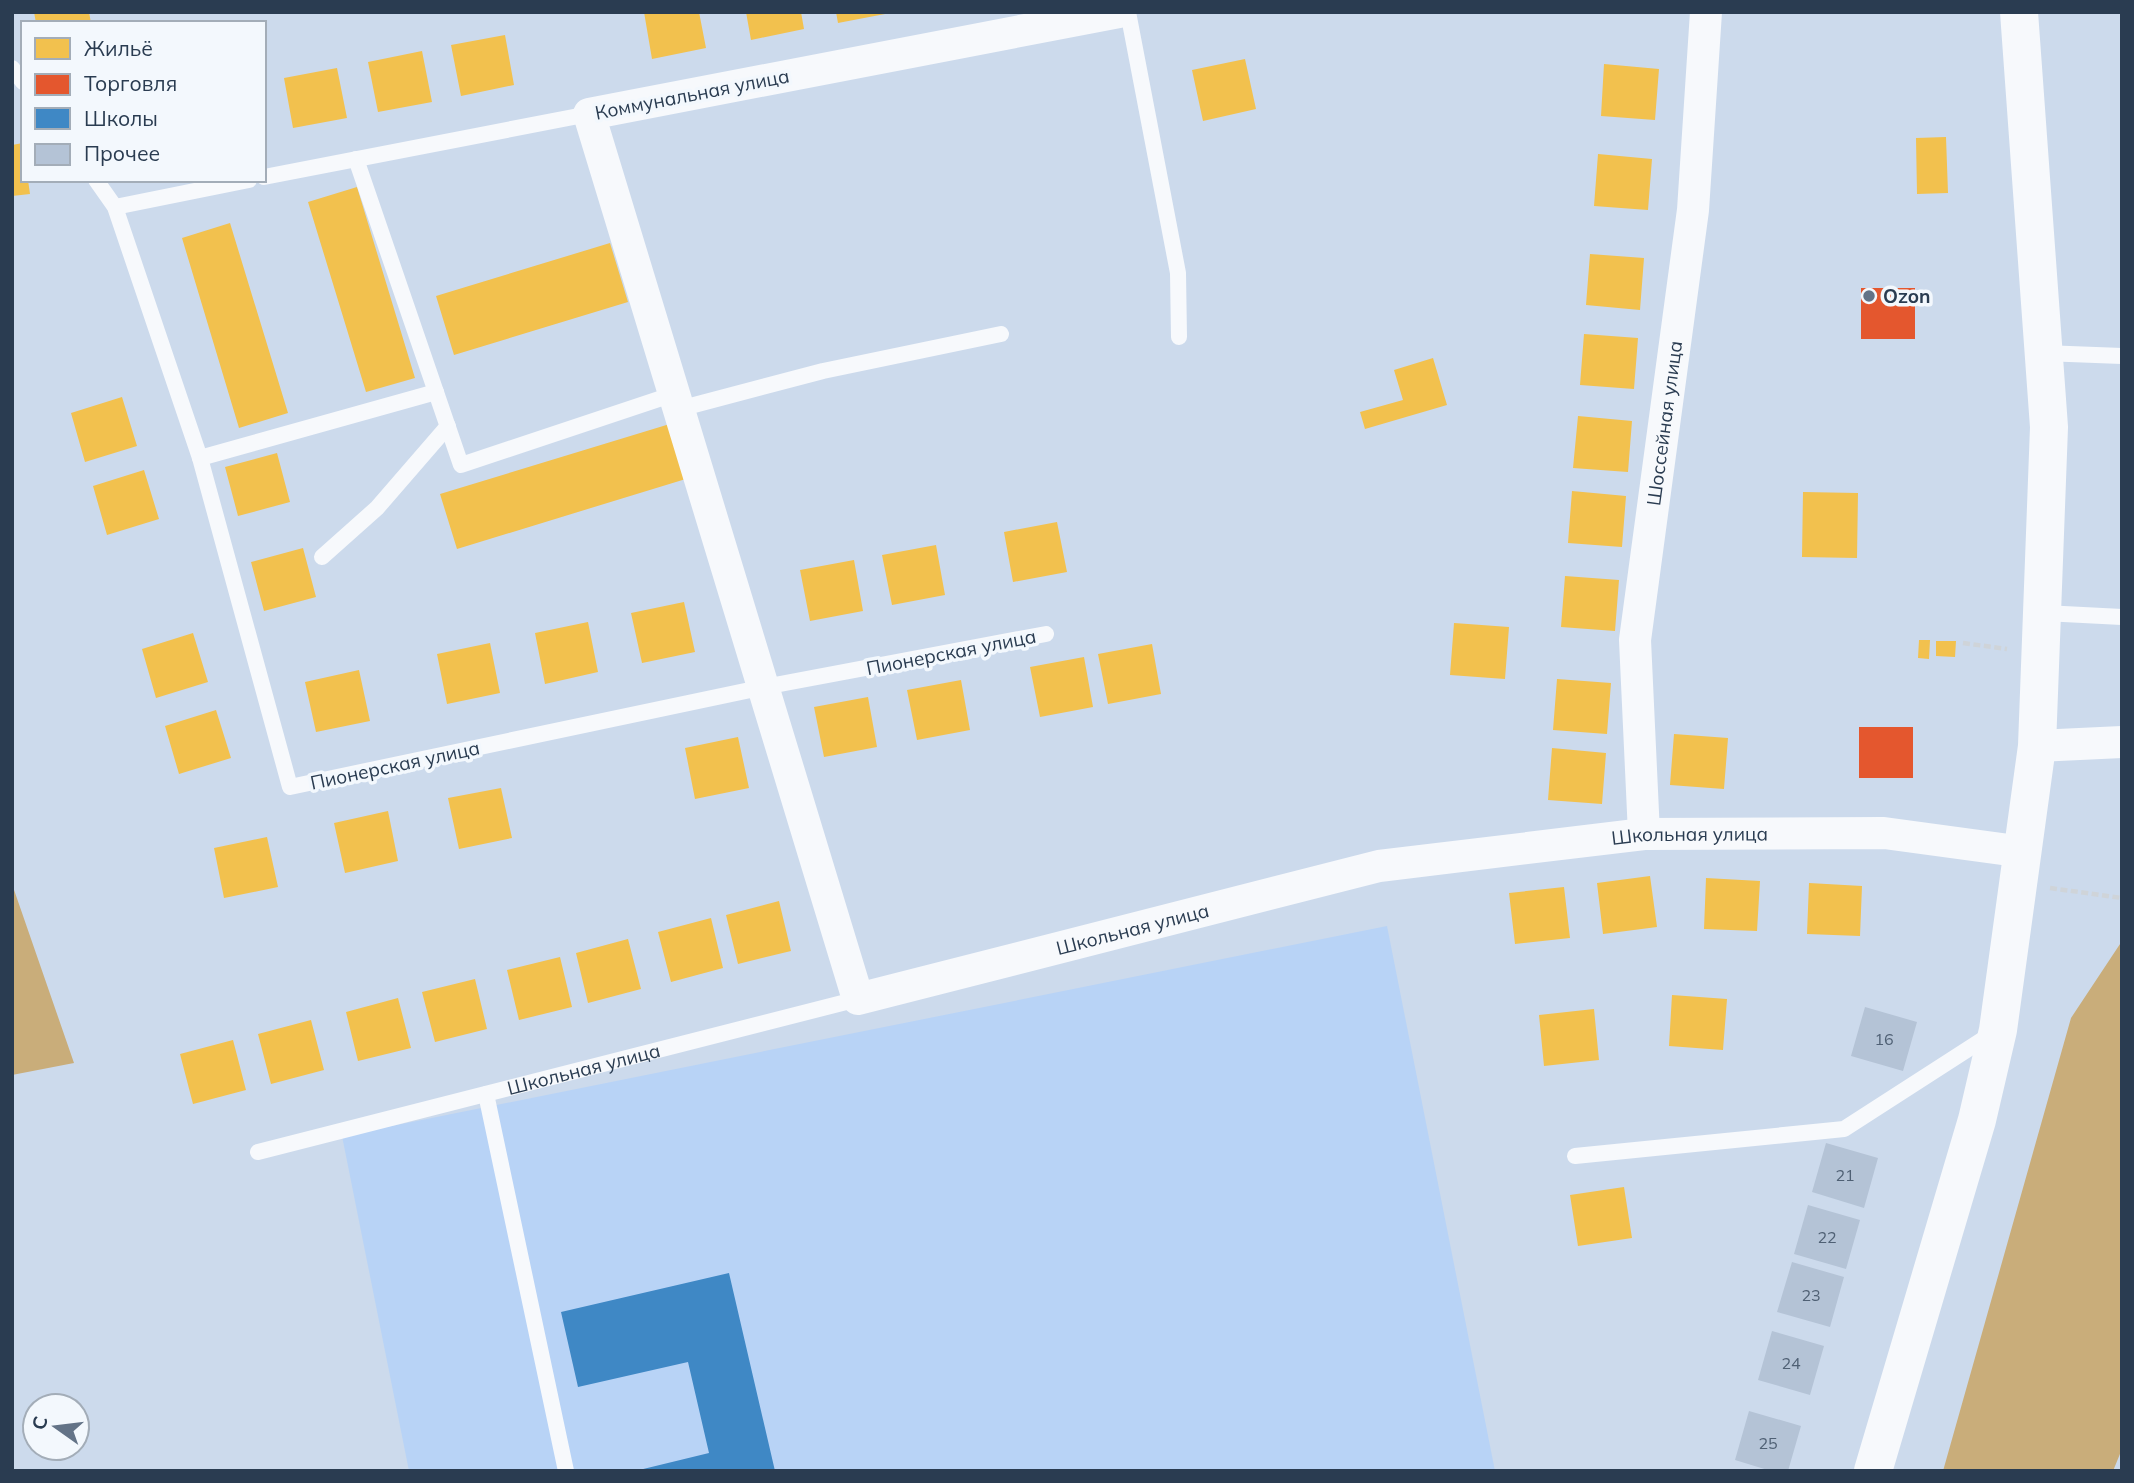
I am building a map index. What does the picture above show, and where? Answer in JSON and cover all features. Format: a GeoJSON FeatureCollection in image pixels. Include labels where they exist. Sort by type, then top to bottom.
{"type":"FeatureCollection","features":[{"type":"Feature","properties":{"kind":"main road"},"geometry":{"type":"LineString","coordinates":[[1873,1471],[1977,1120],[1998,1030],[2037,746],[2049,427],[2019,12]]}},
{"type":"Feature","properties":{"kind":"street","name":"Коммунальная улица"},"geometry":{"type":"LineString","coordinates":[[589,114],[1119,12]]}},
{"type":"Feature","properties":{"kind":"street","name":"Шоссейная улица"},"geometry":{"type":"LineString","coordinates":[[1644,834],[1635,640],[1693,210],[1706,12]]}},
{"type":"Feature","properties":{"kind":"street"},"geometry":{"type":"LineString","coordinates":[[589,114],[858,999]]}},
{"type":"Feature","properties":{"kind":"street"},"geometry":{"type":"LineString","coordinates":[[2037,746],[2122,742]]}},
{"type":"Feature","properties":{"kind":"street","name":"Школьная улица"},"geometry":{"type":"LineString","coordinates":[[858,999],[1379,866],[1644,834],[1884,833],[2022,868]]}},
{"type":"Feature","properties":{"kind":"lane"},"geometry":{"type":"LineString","coordinates":[[1128,12],[1178,273],[1179,337]]}},
{"type":"Feature","properties":{"kind":"lane","name":"Коммунальная улица"},"geometry":{"type":"LineString","coordinates":[[266,177],[589,114]]}},
{"type":"Feature","properties":{"kind":"lane"},"geometry":{"type":"LineString","coordinates":[[356,159],[461,465],[677,401],[1001,334]]}},
{"type":"Feature","properties":{"kind":"lane","name":"Пионерская улица"},"geometry":{"type":"LineString","coordinates":[[97,182],[116,207],[200,458],[290,787],[764,687],[1046,634]]}},
{"type":"Feature","properties":{"kind":"lane"},"geometry":{"type":"LineString","coordinates":[[116,207],[239,182]]}},
{"type":"Feature","properties":{"kind":"lane"},"geometry":{"type":"LineString","coordinates":[[2043,353],[2122,356]]}},
{"type":"Feature","properties":{"kind":"lane"},"geometry":{"type":"LineString","coordinates":[[200,458],[436,392]]}},
{"type":"Feature","properties":{"kind":"lane"},"geometry":{"type":"LineString","coordinates":[[322,557],[377,508],[448,426]]}},
{"type":"Feature","properties":{"kind":"lane"},"geometry":{"type":"LineString","coordinates":[[2044,613],[2122,617]]}},
{"type":"Feature","properties":{"kind":"lane","name":"Школьная улица"},"geometry":{"type":"LineString","coordinates":[[258,1152],[858,999]]}},
{"type":"Feature","properties":{"kind":"lane"},"geometry":{"type":"LineString","coordinates":[[1575,1156],[1844,1129],[1998,1030]]}},
{"type":"Feature","properties":{"kind":"lane"},"geometry":{"type":"LineString","coordinates":[[486,1094],[566,1471]]}},
{"type":"Feature","properties":{"kind":"path"},"geometry":{"type":"LineString","coordinates":[[1963,643],[2042,653]]}},
{"type":"Feature","properties":{"kind":"path"},"geometry":{"type":"LineString","coordinates":[[2022,868],[2122,898]]}},
{"type":"Feature","properties":{"kind":"shaded area"},"geometry":{"type":"Polygon","coordinates":[[[12,884],[74,1063],[12,1075],[12,884]]]}},
{"type":"Feature","properties":{"kind":"shaded area"},"geometry":{"type":"Polygon","coordinates":[[[1387,926],[1495,1471],[409,1471],[342,1136],[1387,926]]]}},
{"type":"Feature","properties":{"kind":"shaded area"},"geometry":{"type":"Polygon","coordinates":[[[2122,941],[2122,1449],[2113,1471],[1943,1471],[2071,1018],[2122,941]]]}},
{"type":"Feature","properties":{"kind":"building: Жильё"},"geometry":{"type":"Polygon","coordinates":[[[34,12],[89,12],[91,21],[36,21],[34,12]]]}},
{"type":"Feature","properties":{"kind":"building: Жильё"},"geometry":{"type":"Polygon","coordinates":[[[644,12],[699,12],[706,48],[652,59],[644,12]]]}},
{"type":"Feature","properties":{"kind":"building: Жильё"},"geometry":{"type":"Polygon","coordinates":[[[746,12],[801,12],[804,29],[751,40],[746,12]]]}},
{"type":"Feature","properties":{"kind":"building: Жильё"},"geometry":{"type":"Polygon","coordinates":[[[836,12],[885,12],[885,14],[838,23],[836,12]]]}},
{"type":"Feature","properties":{"kind":"building: Жильё"},"geometry":{"type":"Polygon","coordinates":[[[505,35],[514,85],[461,96],[451,45],[505,35]]]}},
{"type":"Feature","properties":{"kind":"building: Жильё"},"geometry":{"type":"Polygon","coordinates":[[[422,51],[432,102],[378,112],[368,62],[422,51]]]}},
{"type":"Feature","properties":{"kind":"building: Жильё"},"geometry":{"type":"Polygon","coordinates":[[[1245,59],[1256,109],[1203,121],[1192,70],[1245,59]]]}},
{"type":"Feature","properties":{"kind":"building: Жильё"},"geometry":{"type":"Polygon","coordinates":[[[1604,64],[1659,69],[1655,120],[1601,116],[1604,64]]]}},
{"type":"Feature","properties":{"kind":"building: Жильё"},"geometry":{"type":"Polygon","coordinates":[[[337,68],[347,118],[293,128],[284,78],[337,68]]]}},
{"type":"Feature","properties":{"kind":"building: Жильё"},"geometry":{"type":"Polygon","coordinates":[[[1946,137],[1948,193],[1917,194],[1916,138],[1946,137]]]}},
{"type":"Feature","properties":{"kind":"building: Жильё"},"geometry":{"type":"Polygon","coordinates":[[[21,143],[21,182],[28,182],[30,194],[12,196],[12,145],[21,143]]]}},
{"type":"Feature","properties":{"kind":"building: Жильё"},"geometry":{"type":"Polygon","coordinates":[[[1598,154],[1652,159],[1648,210],[1594,206],[1598,154]]]}},
{"type":"Feature","properties":{"kind":"building: Жильё"},"geometry":{"type":"Polygon","coordinates":[[[357,187],[415,378],[366,392],[308,202],[357,187]]]}},
{"type":"Feature","properties":{"kind":"building: Жильё"},"geometry":{"type":"Polygon","coordinates":[[[230,223],[288,413],[239,428],[182,238],[230,223]]]}},
{"type":"Feature","properties":{"kind":"building: Жильё"},"geometry":{"type":"Polygon","coordinates":[[[610,243],[628,302],[454,355],[436,296],[610,243]]]}},
{"type":"Feature","properties":{"kind":"building: Жильё"},"geometry":{"type":"Polygon","coordinates":[[[1590,254],[1644,258],[1640,310],[1586,305],[1590,254]]]}},
{"type":"Feature","properties":{"kind":"building: Жильё"},"geometry":{"type":"Polygon","coordinates":[[[1584,334],[1638,338],[1634,389],[1580,385],[1584,334]]]}},
{"type":"Feature","properties":{"kind":"building: Жильё"},"geometry":{"type":"Polygon","coordinates":[[[1433,358],[1447,405],[1365,429],[1360,412],[1403,400],[1394,370],[1433,358]]]}},
{"type":"Feature","properties":{"kind":"building: Жильё"},"geometry":{"type":"Polygon","coordinates":[[[122,397],[137,446],[85,462],[71,413],[122,397]]]}},
{"type":"Feature","properties":{"kind":"building: Жильё"},"geometry":{"type":"Polygon","coordinates":[[[1578,416],[1632,421],[1628,472],[1573,468],[1578,416]]]}},
{"type":"Feature","properties":{"kind":"building: Жильё"},"geometry":{"type":"Polygon","coordinates":[[[673,423],[689,478],[457,549],[440,494],[673,423]]]}},
{"type":"Feature","properties":{"kind":"building: Жильё"},"geometry":{"type":"Polygon","coordinates":[[[277,453],[290,502],[238,516],[225,467],[277,453]]]}},
{"type":"Feature","properties":{"kind":"building: Жильё"},"geometry":{"type":"Polygon","coordinates":[[[144,470],[159,519],[107,535],[93,486],[144,470]]]}},
{"type":"Feature","properties":{"kind":"building: Жильё"},"geometry":{"type":"Polygon","coordinates":[[[1572,491],[1626,496],[1622,547],[1568,543],[1572,491]]]}},
{"type":"Feature","properties":{"kind":"building: Жильё"},"geometry":{"type":"Polygon","coordinates":[[[1803,492],[1858,493],[1857,558],[1802,557],[1803,492]]]}},
{"type":"Feature","properties":{"kind":"building: Жильё"},"geometry":{"type":"Polygon","coordinates":[[[1057,522],[1067,572],[1013,582],[1004,532],[1057,522]]]}},
{"type":"Feature","properties":{"kind":"building: Жильё"},"geometry":{"type":"Polygon","coordinates":[[[936,545],[945,595],[892,605],[882,555],[936,545]]]}},
{"type":"Feature","properties":{"kind":"building: Жильё"},"geometry":{"type":"Polygon","coordinates":[[[303,548],[316,597],[264,611],[251,562],[303,548]]]}},
{"type":"Feature","properties":{"kind":"building: Жильё"},"geometry":{"type":"Polygon","coordinates":[[[854,560],[863,611],[810,621],[800,570],[854,560]]]}},
{"type":"Feature","properties":{"kind":"building: Жильё"},"geometry":{"type":"Polygon","coordinates":[[[1565,576],[1619,580],[1615,631],[1561,627],[1565,576]]]}},
{"type":"Feature","properties":{"kind":"building: Жильё"},"geometry":{"type":"Polygon","coordinates":[[[684,602],[695,652],[642,663],[631,613],[684,602]]]}},
{"type":"Feature","properties":{"kind":"building: Жильё"},"geometry":{"type":"Polygon","coordinates":[[[588,622],[598,672],[545,684],[535,633],[588,622]]]}},
{"type":"Feature","properties":{"kind":"building: Жильё"},"geometry":{"type":"Polygon","coordinates":[[[1454,623],[1509,627],[1505,679],[1450,675],[1454,623]]]}},
{"type":"Feature","properties":{"kind":"building: Жильё"},"geometry":{"type":"Polygon","coordinates":[[[193,633],[208,682],[156,698],[142,649],[193,633]]]}},
{"type":"Feature","properties":{"kind":"building: Жильё"},"geometry":{"type":"Polygon","coordinates":[[[1919,640],[1930,640],[1929,659],[1918,658],[1919,640]]]}},
{"type":"Feature","properties":{"kind":"building: Жильё"},"geometry":{"type":"Polygon","coordinates":[[[1936,641],[1956,641],[1955,657],[1936,656],[1936,641]]]}},
{"type":"Feature","properties":{"kind":"building: Жильё"},"geometry":{"type":"Polygon","coordinates":[[[490,643],[500,693],[447,704],[437,654],[490,643]]]}},
{"type":"Feature","properties":{"kind":"building: Жильё"},"geometry":{"type":"Polygon","coordinates":[[[1152,644],[1161,694],[1108,704],[1098,654],[1152,644]]]}},
{"type":"Feature","properties":{"kind":"building: Жильё"},"geometry":{"type":"Polygon","coordinates":[[[1084,657],[1093,707],[1040,717],[1030,667],[1084,657]]]}},
{"type":"Feature","properties":{"kind":"building: Жильё"},"geometry":{"type":"Polygon","coordinates":[[[359,670],[370,721],[316,732],[305,682],[359,670]]]}},
{"type":"Feature","properties":{"kind":"building: Жильё"},"geometry":{"type":"Polygon","coordinates":[[[1557,679],[1611,683],[1607,734],[1553,730],[1557,679]]]}},
{"type":"Feature","properties":{"kind":"building: Жильё"},"geometry":{"type":"Polygon","coordinates":[[[961,680],[970,730],[917,740],[907,690],[961,680]]]}},
{"type":"Feature","properties":{"kind":"building: Жильё"},"geometry":{"type":"Polygon","coordinates":[[[868,697],[877,747],[824,757],[814,707],[868,697]]]}},
{"type":"Feature","properties":{"kind":"building: Жильё"},"geometry":{"type":"Polygon","coordinates":[[[216,710],[231,758],[179,774],[165,726],[216,710]]]}},
{"type":"Feature","properties":{"kind":"building: Жильё"},"geometry":{"type":"Polygon","coordinates":[[[1674,734],[1728,738],[1724,789],[1670,785],[1674,734]]]}},
{"type":"Feature","properties":{"kind":"building: Жильё"},"geometry":{"type":"Polygon","coordinates":[[[738,737],[749,788],[695,799],[685,748],[738,737]]]}},
{"type":"Feature","properties":{"kind":"building: Жильё"},"geometry":{"type":"Polygon","coordinates":[[[1552,748],[1606,753],[1602,804],[1548,800],[1552,748]]]}},
{"type":"Feature","properties":{"kind":"building: Жильё"},"geometry":{"type":"Polygon","coordinates":[[[501,788],[512,838],[459,849],[448,798],[501,788]]]}},
{"type":"Feature","properties":{"kind":"building: Жильё"},"geometry":{"type":"Polygon","coordinates":[[[388,811],[398,861],[345,873],[334,823],[388,811]]]}},
{"type":"Feature","properties":{"kind":"building: Жильё"},"geometry":{"type":"Polygon","coordinates":[[[267,837],[278,887],[224,898],[214,848],[267,837]]]}},
{"type":"Feature","properties":{"kind":"building: Жильё"},"geometry":{"type":"Polygon","coordinates":[[[1650,876],[1657,927],[1603,934],[1597,883],[1650,876]]]}},
{"type":"Feature","properties":{"kind":"building: Жильё"},"geometry":{"type":"Polygon","coordinates":[[[1706,878],[1760,881],[1757,931],[1704,929],[1706,878]]]}},
{"type":"Feature","properties":{"kind":"building: Жильё"},"geometry":{"type":"Polygon","coordinates":[[[1809,883],[1862,886],[1860,936],[1807,934],[1809,883]]]}},
{"type":"Feature","properties":{"kind":"building: Жильё"},"geometry":{"type":"Polygon","coordinates":[[[1564,887],[1570,938],[1515,944],[1509,893],[1564,887]]]}},
{"type":"Feature","properties":{"kind":"building: Жильё"},"geometry":{"type":"Polygon","coordinates":[[[779,901],[791,951],[738,964],[726,915],[779,901]]]}},
{"type":"Feature","properties":{"kind":"building: Жильё"},"geometry":{"type":"Polygon","coordinates":[[[711,918],[723,968],[671,982],[658,932],[711,918]]]}},
{"type":"Feature","properties":{"kind":"building: Жильё"},"geometry":{"type":"Polygon","coordinates":[[[628,939],[641,989],[588,1003],[576,953],[628,939]]]}},
{"type":"Feature","properties":{"kind":"building: Жильё"},"geometry":{"type":"Polygon","coordinates":[[[560,957],[572,1007],[519,1020],[507,970],[560,957]]]}},
{"type":"Feature","properties":{"kind":"building: Жильё"},"geometry":{"type":"Polygon","coordinates":[[[475,979],[487,1029],[435,1042],[422,992],[475,979]]]}},
{"type":"Feature","properties":{"kind":"building: Жильё"},"geometry":{"type":"Polygon","coordinates":[[[1672,995],[1727,999],[1723,1050],[1669,1046],[1672,995]]]}},
{"type":"Feature","properties":{"kind":"building: Жильё"},"geometry":{"type":"Polygon","coordinates":[[[398,998],[411,1048],[358,1061],[346,1012],[398,998]]]}},
{"type":"Feature","properties":{"kind":"building: Жильё"},"geometry":{"type":"Polygon","coordinates":[[[1594,1009],[1599,1060],[1544,1066],[1539,1015],[1594,1009]]]}},
{"type":"Feature","properties":{"kind":"building: Жильё"},"geometry":{"type":"Polygon","coordinates":[[[311,1020],[324,1070],[271,1084],[258,1034],[311,1020]]]}},
{"type":"Feature","properties":{"kind":"building: Жильё"},"geometry":{"type":"Polygon","coordinates":[[[233,1040],[246,1090],[193,1104],[180,1054],[233,1040]]]}},
{"type":"Feature","properties":{"kind":"building: Жильё"},"geometry":{"type":"Polygon","coordinates":[[[1624,1187],[1632,1238],[1578,1246],[1570,1195],[1624,1187]]]}},
{"type":"Feature","properties":{"kind":"building: Торговля"},"geometry":{"type":"Polygon","coordinates":[[[1861,288],[1915,288],[1915,339],[1861,339],[1861,288]]]}},
{"type":"Feature","properties":{"kind":"building: Торговля"},"geometry":{"type":"Polygon","coordinates":[[[1859,727],[1913,727],[1913,778],[1859,778],[1859,727]]]}},
{"type":"Feature","properties":{"kind":"building: Школы"},"geometry":{"type":"Polygon","coordinates":[[[729,1273],[775,1471],[635,1471],[709,1453],[688,1362],[578,1387],[561,1312],[729,1273]]]}},
{"type":"Feature","properties":{"kind":"building: Прочее"},"geometry":{"type":"Polygon","coordinates":[[[1865,1007],[1917,1022],[1903,1071],[1851,1056],[1865,1007]]]}},
{"type":"Feature","properties":{"kind":"building: Прочее"},"geometry":{"type":"Polygon","coordinates":[[[1826,1143],[1878,1158],[1864,1208],[1812,1192],[1826,1143]]]}},
{"type":"Feature","properties":{"kind":"building: Прочее"},"geometry":{"type":"Polygon","coordinates":[[[1808,1205],[1860,1220],[1846,1269],[1794,1254],[1808,1205]]]}},
{"type":"Feature","properties":{"kind":"building: Прочее"},"geometry":{"type":"Polygon","coordinates":[[[1792,1262],[1844,1277],[1830,1327],[1777,1312],[1792,1262]]]}},
{"type":"Feature","properties":{"kind":"building: Прочее"},"geometry":{"type":"Polygon","coordinates":[[[1772,1331],[1824,1346],[1810,1395],[1758,1380],[1772,1331]]]}},
{"type":"Feature","properties":{"kind":"building: Прочее"},"geometry":{"type":"Polygon","coordinates":[[[1749,1411],[1801,1426],[1788,1471],[1771,1471],[1735,1460],[1749,1411]]]}},
{"type":"Feature","properties":{"kind":"place","name":"Ozon"},"geometry":{"type":"Point","coordinates":[1869,296]}}]}
